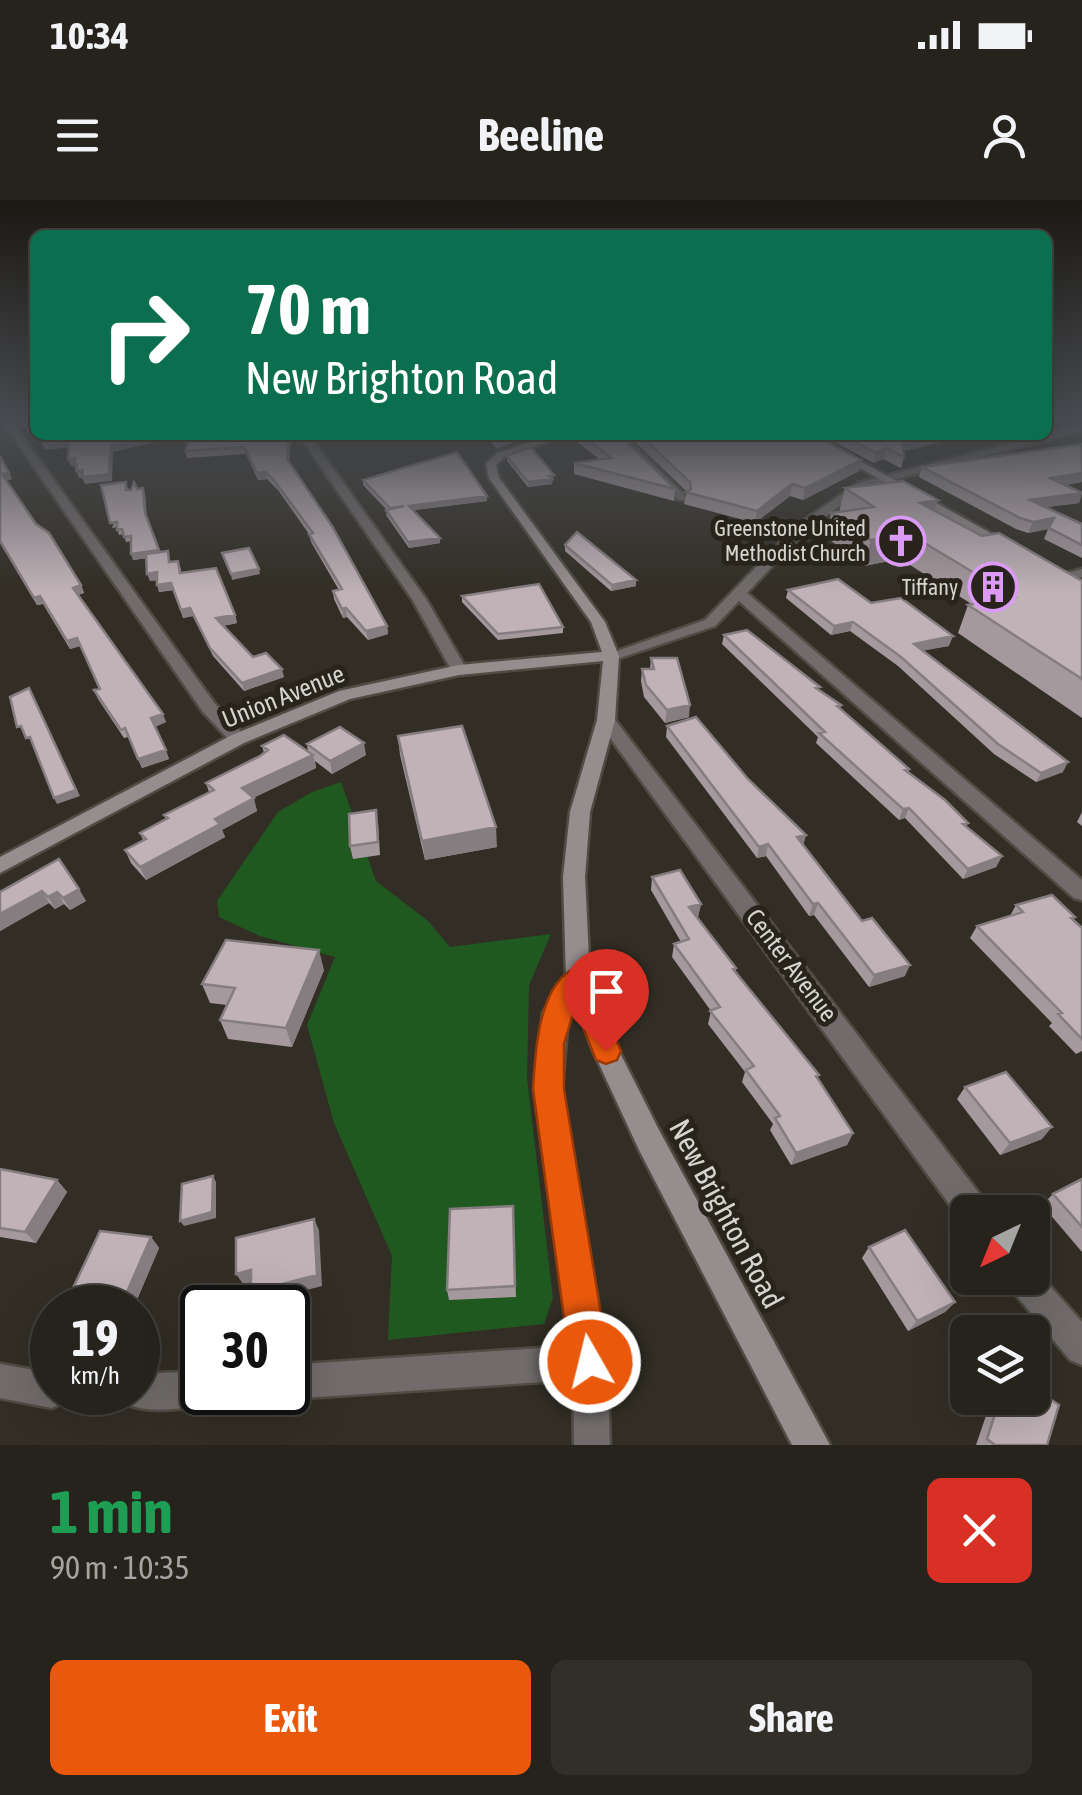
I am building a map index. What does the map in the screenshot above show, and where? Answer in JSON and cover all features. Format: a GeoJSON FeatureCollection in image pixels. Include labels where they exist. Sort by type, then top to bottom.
{"type":"FeatureCollection","features":[{"type":"Feature","properties":{"kind":"street"},"geometry":{"type":"LineString","coordinates":[[51,476],[210,708],[238,739]]}},
{"type":"Feature","properties":{"kind":"street"},"geometry":{"type":"LineString","coordinates":[[333,476],[419,599],[459,670]]}},
{"type":"Feature","properties":{"kind":"street"},"geometry":{"type":"LineString","coordinates":[[494,476],[598,622],[611,656],[710,623],[800,529],[862,484],[889,476]]}},
{"type":"Feature","properties":{"kind":"street"},"geometry":{"type":"LineString","coordinates":[[660,476],[682,498]]}},
{"type":"Feature","properties":{"kind":"street"},"geometry":{"type":"LineString","coordinates":[[878,476],[1028,557]]}},
{"type":"Feature","properties":{"kind":"street"},"geometry":{"type":"LineString","coordinates":[[1045,566],[1082,586]]}},
{"type":"Feature","properties":{"kind":"street"},"geometry":{"type":"LineString","coordinates":[[1063,576],[1082,573]]}},
{"type":"Feature","properties":{"kind":"street"},"geometry":{"type":"LineString","coordinates":[[740,595],[1082,892]]}},
{"type":"Feature","properties":{"kind":"street","name":"Union Avenue"},"geometry":{"type":"LineString","coordinates":[[0,866],[238,739],[345,695],[459,670],[611,656]]}},
{"type":"Feature","properties":{"kind":"street","name":"New Brighton Road"},"geometry":{"type":"LineString","coordinates":[[611,656],[606,720],[580,812],[574,877],[578,978],[606,1051],[648,1140],[812,1445]]}},
{"type":"Feature","properties":{"kind":"street","name":"Center Avenue"},"geometry":{"type":"LineString","coordinates":[[606,720],[961,1195]]}},
{"type":"Feature","properties":{"kind":"street"},"geometry":{"type":"LineString","coordinates":[[578,978],[556,1013],[548,1089],[590,1362],[592,1445]]}},
{"type":"Feature","properties":{"kind":"street"},"geometry":{"type":"LineString","coordinates":[[1037,1295],[1082,1348]]}},
{"type":"Feature","properties":{"kind":"street"},"geometry":{"type":"LineString","coordinates":[[310,1381],[590,1362]]}},
{"type":"Feature","properties":{"kind":"street"},"geometry":{"type":"LineString","coordinates":[[0,1382],[30,1387]]}},
{"type":"Feature","properties":{"kind":"green space"},"geometry":{"type":"Polygon","coordinates":[[[341,782],[376,881],[428,921],[450,947],[551,934],[529,985],[527,1078],[553,1298],[544,1324],[388,1340],[392,1256],[334,1123],[307,1025],[335,957],[260,936],[219,917],[217,901],[278,812],[312,792],[341,782]]]}},
{"type":"Feature","properties":{"kind":"building"},"geometry":{"type":"Polygon","coordinates":[[[0,476],[3,476],[36,524],[49,533],[81,585],[73,588],[163,714],[151,718],[166,750],[138,759],[125,728],[121,730],[94,690],[100,689],[77,638],[67,641],[40,596],[34,598],[0,541],[0,476]]]}},
{"type":"Feature","properties":{"kind":"building"},"geometry":{"type":"Polygon","coordinates":[[[270,476],[298,476],[332,526],[387,626],[366,631],[346,608],[342,609],[333,591],[342,589],[309,534],[313,533],[270,476]]]}},
{"type":"Feature","properties":{"kind":"building"},"geometry":{"type":"Polygon","coordinates":[[[376,476],[473,476],[487,496],[409,506],[440,538],[408,542],[386,510],[404,506],[390,508],[363,480],[376,476]]]}},
{"type":"Feature","properties":{"kind":"building"},"geometry":{"type":"Polygon","coordinates":[[[523,476],[552,479],[528,482],[523,476]]]}},
{"type":"Feature","properties":{"kind":"building"},"geometry":{"type":"Polygon","coordinates":[[[625,476],[662,476],[675,489],[625,476]]]}},
{"type":"Feature","properties":{"kind":"building"},"geometry":{"type":"Polygon","coordinates":[[[684,476],[829,476],[805,488],[792,484],[757,511],[686,492],[691,489],[684,476]]]}},
{"type":"Feature","properties":{"kind":"building"},"geometry":{"type":"Polygon","coordinates":[[[939,476],[1062,476],[1050,478],[1082,493],[1030,500],[1082,524],[1082,545],[1049,528],[1054,518],[1033,522],[939,476]]]}},
{"type":"Feature","properties":{"kind":"building"},"geometry":{"type":"Polygon","coordinates":[[[903,481],[938,500],[920,503],[982,536],[999,533],[1082,581],[1082,679],[968,605],[1014,597],[918,539],[906,542],[897,536],[871,540],[831,513],[874,507],[845,488],[903,481]]]}},
{"type":"Feature","properties":{"kind":"building"},"geometry":{"type":"Polygon","coordinates":[[[126,482],[126,490],[131,490],[134,482],[137,489],[143,488],[145,513],[159,550],[131,554],[131,536],[124,537],[122,529],[117,530],[117,522],[110,523],[101,485],[126,482]]]}},
{"type":"Feature","properties":{"kind":"building"},"geometry":{"type":"Polygon","coordinates":[[[577,532],[636,580],[612,585],[565,545],[577,532]]]}},
{"type":"Feature","properties":{"kind":"building"},"geometry":{"type":"Polygon","coordinates":[[[249,548],[259,569],[231,574],[222,553],[249,548]]]}},
{"type":"Feature","properties":{"kind":"building"},"geometry":{"type":"Polygon","coordinates":[[[168,551],[169,562],[178,561],[180,573],[216,568],[235,615],[216,618],[253,657],[266,653],[282,669],[242,683],[210,648],[190,608],[181,610],[171,583],[157,585],[157,572],[147,574],[146,554],[168,551]]]}},
{"type":"Feature","properties":{"kind":"building"},"geometry":{"type":"Polygon","coordinates":[[[838,579],[871,603],[901,598],[953,636],[914,644],[1068,762],[1041,773],[998,744],[901,657],[853,622],[834,626],[788,590],[838,579]]]}},
{"type":"Feature","properties":{"kind":"building"},"geometry":{"type":"Polygon","coordinates":[[[539,584],[563,627],[498,634],[462,596],[539,584]]]}},
{"type":"Feature","properties":{"kind":"building"},"geometry":{"type":"Polygon","coordinates":[[[747,630],[841,705],[837,706],[909,769],[905,770],[945,800],[968,823],[963,824],[1002,856],[968,869],[909,808],[903,809],[819,733],[825,732],[724,635],[747,630]]]}},
{"type":"Feature","properties":{"kind":"building"},"geometry":{"type":"Polygon","coordinates":[[[651,658],[677,658],[690,705],[667,710],[646,685],[642,669],[654,669],[651,658]]]}},
{"type":"Feature","properties":{"kind":"building"},"geometry":{"type":"Polygon","coordinates":[[[29,688],[76,790],[54,798],[30,737],[26,738],[21,726],[17,727],[10,697],[29,688]]]}},
{"type":"Feature","properties":{"kind":"building"},"geometry":{"type":"Polygon","coordinates":[[[696,717],[748,779],[806,835],[797,837],[862,921],[872,918],[910,965],[874,975],[768,844],[759,847],[667,726],[696,717]]]}},
{"type":"Feature","properties":{"kind":"building"},"geometry":{"type":"Polygon","coordinates":[[[462,726],[496,827],[422,841],[398,736],[462,726]]]}},
{"type":"Feature","properties":{"kind":"building"},"geometry":{"type":"Polygon","coordinates":[[[340,727],[364,743],[330,761],[307,744],[340,727]]]}},
{"type":"Feature","properties":{"kind":"building"},"geometry":{"type":"Polygon","coordinates":[[[284,735],[313,755],[242,788],[254,798],[215,819],[220,824],[140,867],[125,850],[146,839],[140,833],[168,818],[164,815],[214,790],[206,783],[260,756],[268,750],[262,746],[284,735]]]}},
{"type":"Feature","properties":{"kind":"building"},"geometry":{"type":"Polygon","coordinates":[[[376,810],[378,842],[350,846],[349,814],[376,810]]]}},
{"type":"Feature","properties":{"kind":"building"},"geometry":{"type":"Polygon","coordinates":[[[59,859],[79,889],[63,898],[57,892],[48,897],[42,891],[0,914],[0,892],[59,859]]]}},
{"type":"Feature","properties":{"kind":"building"},"geometry":{"type":"Polygon","coordinates":[[[680,870],[701,904],[689,907],[736,968],[733,969],[819,1075],[816,1076],[853,1133],[796,1153],[775,1118],[780,1116],[746,1070],[754,1066],[710,1011],[720,1007],[674,944],[689,939],[652,877],[680,870]]]}},
{"type":"Feature","properties":{"kind":"building"},"geometry":{"type":"Polygon","coordinates":[[[1052,895],[1082,928],[1082,1039],[1058,1014],[1062,1013],[977,926],[1023,912],[1016,905],[1052,895]]]}},
{"type":"Feature","properties":{"kind":"building"},"geometry":{"type":"Polygon","coordinates":[[[226,940],[319,950],[286,1028],[220,1020],[235,988],[202,984],[226,940]]]}},
{"type":"Feature","properties":{"kind":"building"},"geometry":{"type":"Polygon","coordinates":[[[1006,1072],[1052,1127],[1010,1143],[965,1087],[1006,1072]]]}},
{"type":"Feature","properties":{"kind":"building"},"geometry":{"type":"Polygon","coordinates":[[[0,1169],[57,1180],[25,1232],[0,1228],[0,1169]]]}},
{"type":"Feature","properties":{"kind":"building"},"geometry":{"type":"Polygon","coordinates":[[[213,1176],[212,1212],[180,1221],[182,1184],[213,1176]]]}},
{"type":"Feature","properties":{"kind":"building"},"geometry":{"type":"Polygon","coordinates":[[[1082,1179],[1082,1227],[1053,1194],[1082,1179]]]}},
{"type":"Feature","properties":{"kind":"building"},"geometry":{"type":"Polygon","coordinates":[[[513,1206],[515,1286],[447,1290],[450,1209],[513,1206]]]}},
{"type":"Feature","properties":{"kind":"building"},"geometry":{"type":"Polygon","coordinates":[[[314,1219],[317,1275],[278,1285],[251,1285],[251,1270],[236,1274],[236,1238],[314,1219]]]}},
{"type":"Feature","properties":{"kind":"building"},"geometry":{"type":"Polygon","coordinates":[[[905,1230],[955,1302],[917,1321],[869,1247],[905,1230]]]}},
{"type":"Feature","properties":{"kind":"building"},"geometry":{"type":"Polygon","coordinates":[[[100,1231],[151,1237],[130,1285],[74,1285],[100,1231]]]}},
{"type":"Feature","properties":{"kind":"building"},"geometry":{"type":"Polygon","coordinates":[[[1050,1399],[1059,1405],[1047,1445],[995,1445],[987,1439],[995,1415],[1050,1415],[1050,1399]]]}},
{"type":"Feature","properties":{"kind":"place","name":"Greenstone United Methodist Church"},"geometry":{"type":"Point","coordinates":[901,541]}},
{"type":"Feature","properties":{"kind":"place","name":"Tiffany"},"geometry":{"type":"Point","coordinates":[993,587]}},
{"type":"Feature","properties":{"kind":"route"},"geometry":{"type":"LineString","coordinates":[[590,1362],[548,1089],[556,1013],[578,978],[606,1051]]}}]}
